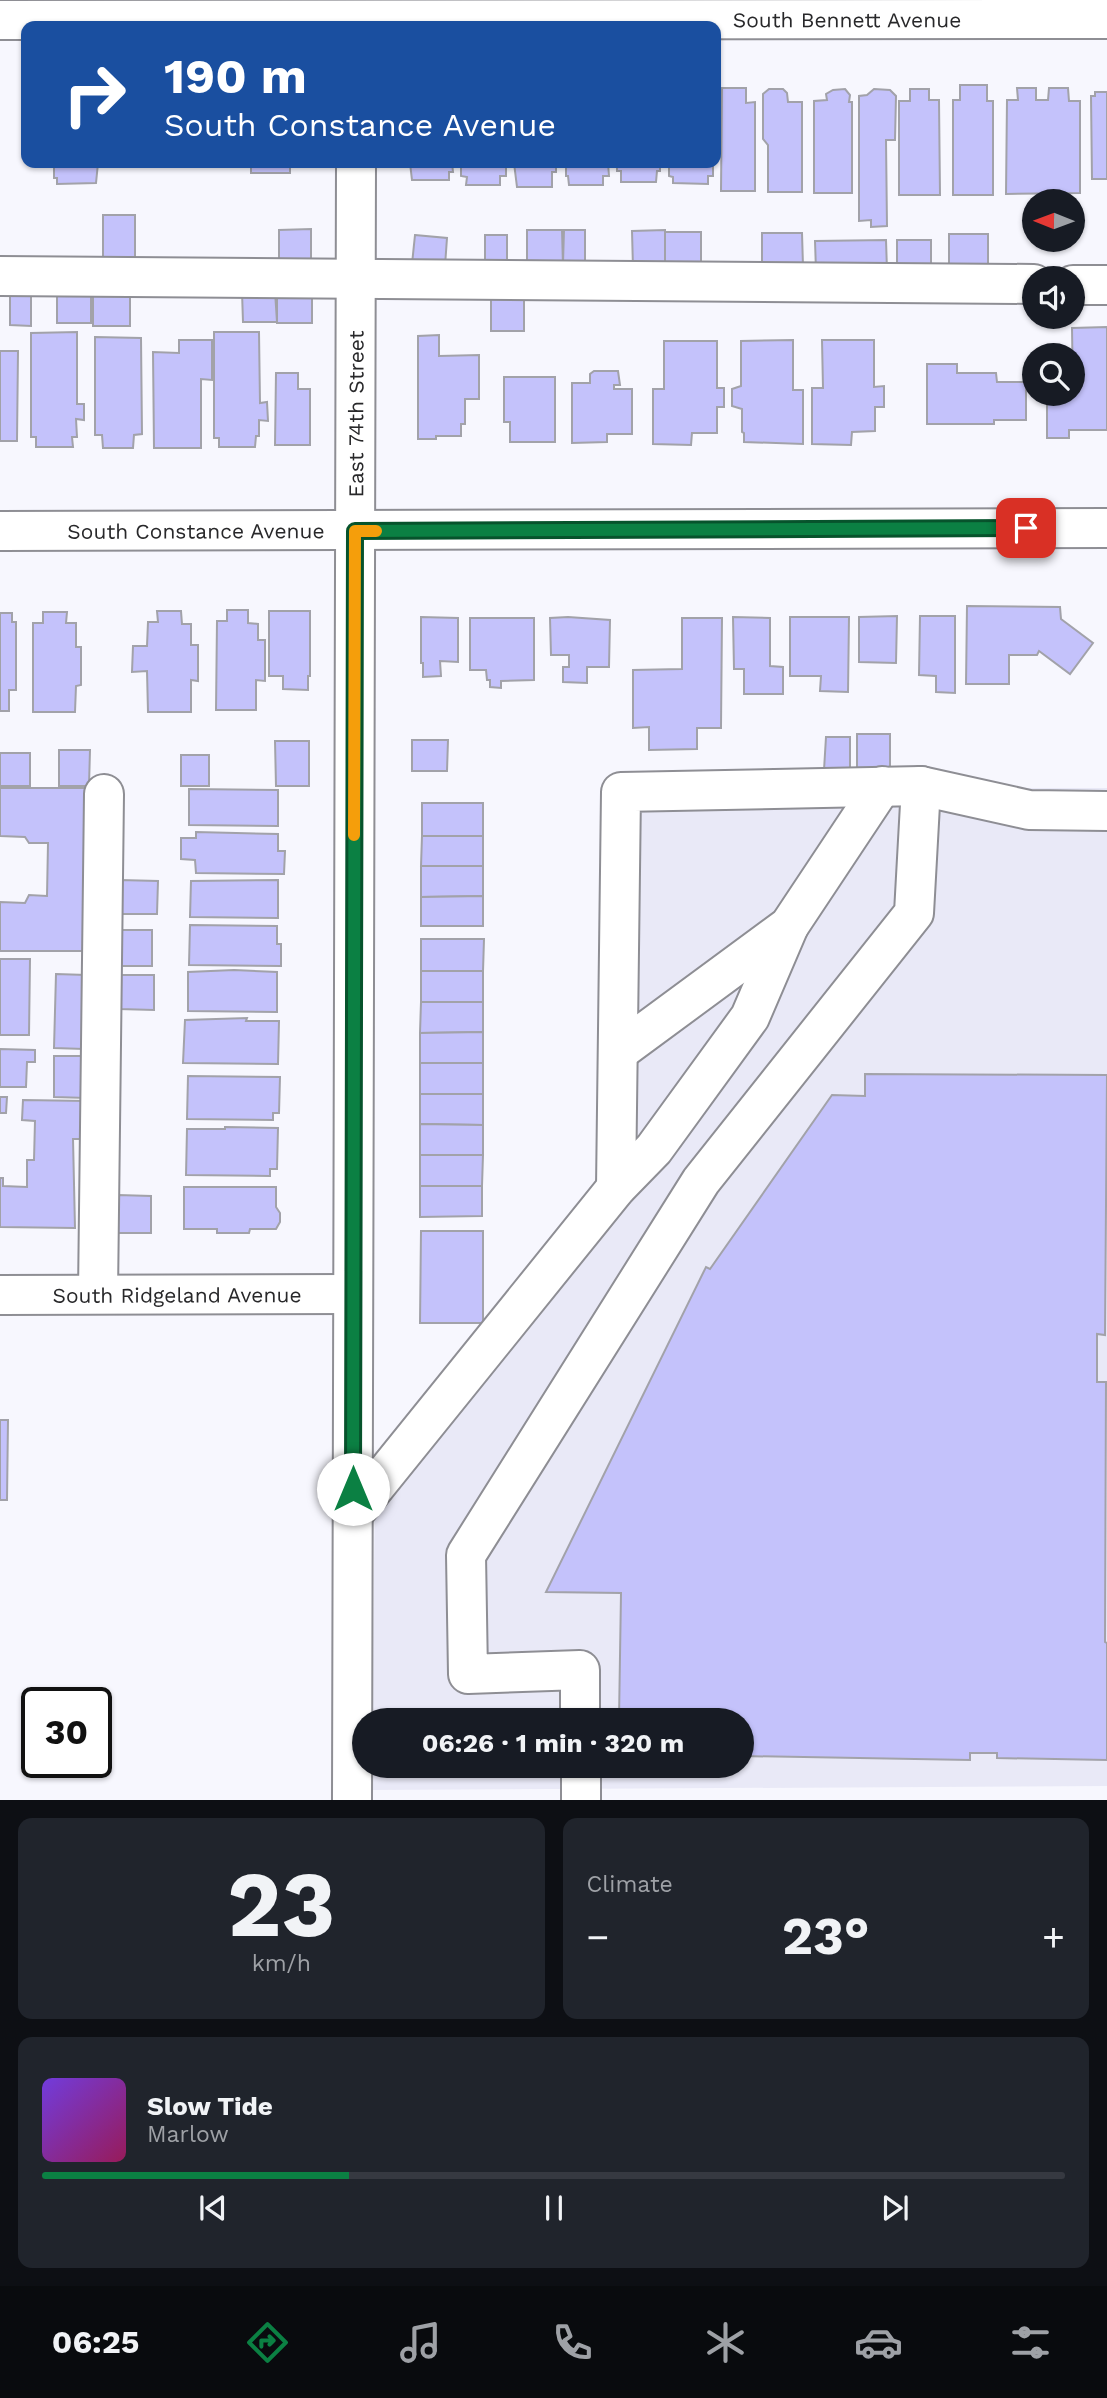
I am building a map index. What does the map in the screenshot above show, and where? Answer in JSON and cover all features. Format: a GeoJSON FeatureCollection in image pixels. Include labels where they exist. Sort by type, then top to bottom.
{"type":"FeatureCollection","features":[{"type":"Feature","properties":{"kind":"street","name":"South Bennett Avenue"},"geometry":{"type":"LineString","coordinates":[[0,20],[357,16],[1107,19]]}},
{"type":"Feature","properties":{"kind":"street","name":"East 74th Street"},"geometry":{"type":"LineString","coordinates":[[352,1800],[356,168]]}},
{"type":"Feature","properties":{"kind":"street"},"geometry":{"type":"LineString","coordinates":[[0,276],[1022,284]]}},
{"type":"Feature","properties":{"kind":"street"},"geometry":{"type":"LineString","coordinates":[[1085,285],[1107,285]]}},
{"type":"Feature","properties":{"kind":"street","name":"South Constance Avenue"},"geometry":{"type":"LineString","coordinates":[[0,531],[1107,528]]}},
{"type":"Feature","properties":{"kind":"street"},"geometry":{"type":"LineString","coordinates":[[353,1514],[616,1188],[654,1149],[750,1017],[789,926],[882,786]]}},
{"type":"Feature","properties":{"kind":"street"},"geometry":{"type":"LineString","coordinates":[[580,1708],[580,1670],[468,1674],[466,1555],[701,1181],[914,913],[921,786]]}},
{"type":"Feature","properties":{"kind":"street"},"geometry":{"type":"LineString","coordinates":[[616,1188],[621,792],[921,786],[1029,810],[1107,811]]}},
{"type":"Feature","properties":{"kind":"street"},"geometry":{"type":"LineString","coordinates":[[99,1294],[104,794]]}},
{"type":"Feature","properties":{"kind":"street"},"geometry":{"type":"LineString","coordinates":[[618,1052],[789,926]]}},
{"type":"Feature","properties":{"kind":"street","name":"South Ridgeland Avenue"},"geometry":{"type":"LineString","coordinates":[[0,1295],[353,1294]]}},
{"type":"Feature","properties":{"kind":"street"},"geometry":{"type":"LineString","coordinates":[[581,1778],[581,1800]]}},
{"type":"Feature","properties":{"kind":"shaded area"},"geometry":{"type":"Polygon","coordinates":[[[1107,788],[1107,1786],[371,1790],[372,1778],[754,1778],[754,1708],[372,1708],[375,1491],[602,1182],[600,797],[1107,788]]]}},
{"type":"Feature","properties":{"kind":"building"},"geometry":{"type":"Polygon","coordinates":[[[960,85],[987,85],[987,101],[993,101],[993,195],[953,195],[953,100],[960,100],[960,85]]]}},
{"type":"Feature","properties":{"kind":"building"},"geometry":{"type":"Polygon","coordinates":[[[722,88],[746,88],[746,103],[755,102],[755,191],[721,191],[722,88]]]}},
{"type":"Feature","properties":{"kind":"building"},"geometry":{"type":"Polygon","coordinates":[[[1017,88],[1036,88],[1036,100],[1048,100],[1049,88],[1068,88],[1069,101],[1080,101],[1080,189],[1022,189],[1022,194],[1006,194],[1007,100],[1018,100],[1017,88]]]}},
{"type":"Feature","properties":{"kind":"building"},"geometry":{"type":"Polygon","coordinates":[[[769,89],[783,89],[787,93],[788,102],[802,102],[802,192],[768,192],[768,145],[763,139],[763,94],[769,89]]]}},
{"type":"Feature","properties":{"kind":"building"},"geometry":{"type":"Polygon","coordinates":[[[845,89],[850,95],[849,102],[852,102],[852,193],[814,193],[814,101],[827,100],[826,94],[845,89]]]}},
{"type":"Feature","properties":{"kind":"building"},"geometry":{"type":"Polygon","coordinates":[[[874,89],[890,90],[896,96],[895,140],[886,140],[887,226],[871,227],[871,220],[859,221],[859,96],[867,95],[874,89]]]}},
{"type":"Feature","properties":{"kind":"building"},"geometry":{"type":"Polygon","coordinates":[[[910,89],[929,89],[929,100],[939,100],[940,195],[899,195],[899,101],[910,101],[910,89]]]}},
{"type":"Feature","properties":{"kind":"building"},"geometry":{"type":"Polygon","coordinates":[[[1095,92],[1107,92],[1107,179],[1092,179],[1091,96],[1095,96],[1095,92]]]}},
{"type":"Feature","properties":{"kind":"building"},"geometry":{"type":"Polygon","coordinates":[[[54,168],[98,168],[96,183],[57,184],[57,178],[54,178],[54,168]]]}},
{"type":"Feature","properties":{"kind":"building"},"geometry":{"type":"Polygon","coordinates":[[[251,168],[290,168],[290,173],[251,173],[251,168]]]}},
{"type":"Feature","properties":{"kind":"building"},"geometry":{"type":"Polygon","coordinates":[[[411,168],[453,168],[453,172],[449,172],[449,180],[412,180],[411,168]]]}},
{"type":"Feature","properties":{"kind":"building"},"geometry":{"type":"Polygon","coordinates":[[[461,168],[506,168],[506,176],[500,176],[500,185],[466,185],[467,177],[461,176],[461,168]]]}},
{"type":"Feature","properties":{"kind":"building"},"geometry":{"type":"Polygon","coordinates":[[[515,168],[556,168],[556,172],[552,172],[552,187],[517,187],[515,168]]]}},
{"type":"Feature","properties":{"kind":"building"},"geometry":{"type":"Polygon","coordinates":[[[566,168],[608,168],[609,176],[603,176],[603,185],[569,185],[566,168]]]}},
{"type":"Feature","properties":{"kind":"building"},"geometry":{"type":"Polygon","coordinates":[[[617,168],[660,168],[656,182],[621,182],[621,171],[617,171],[617,168]]]}},
{"type":"Feature","properties":{"kind":"building"},"geometry":{"type":"Polygon","coordinates":[[[669,168],[713,168],[713,176],[708,176],[708,184],[673,183],[673,177],[669,176],[669,168]]]}},
{"type":"Feature","properties":{"kind":"building"},"geometry":{"type":"Polygon","coordinates":[[[103,215],[135,215],[135,260],[103,260],[103,215]]]}},
{"type":"Feature","properties":{"kind":"building"},"geometry":{"type":"Polygon","coordinates":[[[311,229],[311,261],[279,260],[279,230],[311,229]]]}},
{"type":"Feature","properties":{"kind":"building"},"geometry":{"type":"Polygon","coordinates":[[[527,230],[562,230],[563,266],[527,266],[527,230]]]}},
{"type":"Feature","properties":{"kind":"building"},"geometry":{"type":"Polygon","coordinates":[[[564,230],[585,230],[585,262],[563,263],[564,230]]]}},
{"type":"Feature","properties":{"kind":"building"},"geometry":{"type":"Polygon","coordinates":[[[665,230],[665,268],[633,268],[632,231],[665,230]]]}},
{"type":"Feature","properties":{"kind":"building"},"geometry":{"type":"Polygon","coordinates":[[[665,232],[701,232],[701,267],[665,267],[665,232]]]}},
{"type":"Feature","properties":{"kind":"building"},"geometry":{"type":"Polygon","coordinates":[[[762,233],[802,233],[803,266],[762,267],[762,233]]]}},
{"type":"Feature","properties":{"kind":"building"},"geometry":{"type":"Polygon","coordinates":[[[949,234],[988,234],[988,271],[949,271],[949,234]]]}},
{"type":"Feature","properties":{"kind":"building"},"geometry":{"type":"Polygon","coordinates":[[[415,235],[447,238],[445,266],[412,264],[415,235]]]}},
{"type":"Feature","properties":{"kind":"building"},"geometry":{"type":"Polygon","coordinates":[[[485,235],[507,235],[507,267],[485,267],[485,235]]]}},
{"type":"Feature","properties":{"kind":"building"},"geometry":{"type":"Polygon","coordinates":[[[886,240],[887,270],[816,271],[815,241],[886,240]]]}},
{"type":"Feature","properties":{"kind":"building"},"geometry":{"type":"Polygon","coordinates":[[[897,240],[931,240],[931,270],[897,270],[897,240]]]}},
{"type":"Feature","properties":{"kind":"building"},"geometry":{"type":"Polygon","coordinates":[[[57,290],[91,290],[91,323],[57,323],[57,290]]]}},
{"type":"Feature","properties":{"kind":"building"},"geometry":{"type":"Polygon","coordinates":[[[277,290],[312,290],[312,323],[277,323],[277,290]]]}},
{"type":"Feature","properties":{"kind":"building"},"geometry":{"type":"Polygon","coordinates":[[[93,291],[130,291],[130,326],[93,326],[93,291]]]}},
{"type":"Feature","properties":{"kind":"building"},"geometry":{"type":"Polygon","coordinates":[[[275,291],[277,322],[243,322],[242,292],[275,291]]]}},
{"type":"Feature","properties":{"kind":"building"},"geometry":{"type":"Polygon","coordinates":[[[10,292],[31,292],[31,326],[10,325],[10,292]]]}},
{"type":"Feature","properties":{"kind":"building"},"geometry":{"type":"Polygon","coordinates":[[[491,299],[524,299],[524,331],[491,331],[491,299]]]}},
{"type":"Feature","properties":{"kind":"building"},"geometry":{"type":"Polygon","coordinates":[[[1107,327],[1107,430],[1069,430],[1069,438],[1047,438],[1047,406],[1085,406],[1085,343],[1072,343],[1072,329],[1107,327]]]}},
{"type":"Feature","properties":{"kind":"building"},"geometry":{"type":"Polygon","coordinates":[[[77,332],[77,404],[84,404],[84,420],[76,419],[77,437],[72,437],[73,447],[36,447],[36,437],[31,437],[31,333],[77,332]]]}},
{"type":"Feature","properties":{"kind":"building"},"geometry":{"type":"Polygon","coordinates":[[[214,332],[259,332],[260,403],[267,402],[268,421],[259,420],[259,436],[256,436],[255,447],[219,447],[219,438],[214,438],[214,332]]]}},
{"type":"Feature","properties":{"kind":"building"},"geometry":{"type":"Polygon","coordinates":[[[439,335],[439,356],[479,355],[479,399],[465,399],[465,424],[461,424],[461,436],[418,439],[418,336],[439,335]]]}},
{"type":"Feature","properties":{"kind":"building"},"geometry":{"type":"Polygon","coordinates":[[[95,337],[141,338],[142,434],[134,435],[133,448],[103,448],[102,435],[95,435],[95,337]]]}},
{"type":"Feature","properties":{"kind":"building"},"geometry":{"type":"Polygon","coordinates":[[[179,340],[212,340],[212,380],[201,379],[201,448],[154,448],[153,352],[179,353],[179,340]]]}},
{"type":"Feature","properties":{"kind":"building"},"geometry":{"type":"Polygon","coordinates":[[[793,340],[793,390],[803,390],[803,444],[744,442],[742,409],[732,406],[732,389],[741,386],[741,341],[793,340]]]}},
{"type":"Feature","properties":{"kind":"building"},"geometry":{"type":"Polygon","coordinates":[[[822,340],[874,340],[874,387],[884,386],[884,407],[875,407],[875,431],[852,432],[851,445],[812,444],[812,388],[823,388],[822,340]]]}},
{"type":"Feature","properties":{"kind":"building"},"geometry":{"type":"Polygon","coordinates":[[[664,341],[717,341],[717,388],[724,388],[724,407],[717,407],[717,433],[692,433],[691,445],[653,444],[653,389],[664,389],[664,341]]]}},
{"type":"Feature","properties":{"kind":"building"},"geometry":{"type":"Polygon","coordinates":[[[0,351],[18,351],[17,441],[0,441],[0,351]]]}},
{"type":"Feature","properties":{"kind":"building"},"geometry":{"type":"Polygon","coordinates":[[[927,364],[957,364],[957,373],[996,373],[997,382],[1022,382],[1022,406],[1026,406],[1026,420],[994,420],[994,424],[927,424],[927,364]]]}},
{"type":"Feature","properties":{"kind":"building"},"geometry":{"type":"Polygon","coordinates":[[[594,371],[618,371],[620,385],[614,385],[614,389],[632,389],[632,434],[607,434],[607,442],[572,443],[572,383],[590,383],[590,374],[594,371]]]}},
{"type":"Feature","properties":{"kind":"building"},"geometry":{"type":"Polygon","coordinates":[[[276,373],[298,373],[298,389],[310,389],[310,445],[275,445],[276,373]]]}},
{"type":"Feature","properties":{"kind":"building"},"geometry":{"type":"Polygon","coordinates":[[[504,377],[555,377],[555,442],[510,442],[510,422],[504,422],[504,377]]]}},
{"type":"Feature","properties":{"kind":"building"},"geometry":{"type":"Polygon","coordinates":[[[967,606],[1060,607],[1061,619],[1093,643],[1070,674],[1039,651],[1037,655],[1009,655],[1009,684],[966,684],[967,606]]]}},
{"type":"Feature","properties":{"kind":"building"},"geometry":{"type":"Polygon","coordinates":[[[227,610],[248,610],[248,623],[258,624],[258,640],[265,640],[265,681],[256,680],[256,710],[216,710],[217,621],[227,621],[227,610]]]}},
{"type":"Feature","properties":{"kind":"building"},"geometry":{"type":"Polygon","coordinates":[[[157,611],[181,611],[182,624],[191,624],[191,645],[198,645],[198,681],[191,680],[191,712],[148,712],[147,671],[132,672],[133,646],[147,646],[148,622],[158,622],[157,611]]]}},
{"type":"Feature","properties":{"kind":"building"},"geometry":{"type":"Polygon","coordinates":[[[269,611],[310,611],[308,690],[283,689],[283,676],[269,676],[269,611]]]}},
{"type":"Feature","properties":{"kind":"building"},"geometry":{"type":"Polygon","coordinates":[[[43,612],[67,612],[66,623],[76,623],[76,647],[81,647],[81,685],[76,686],[75,712],[33,712],[33,623],[43,623],[43,612]]]}},
{"type":"Feature","properties":{"kind":"building"},"geometry":{"type":"Polygon","coordinates":[[[0,613],[12,613],[12,622],[16,622],[16,690],[9,690],[9,711],[0,711],[0,613]]]}},
{"type":"Feature","properties":{"kind":"building"},"geometry":{"type":"Polygon","coordinates":[[[897,616],[896,663],[859,662],[859,617],[897,616]]]}},
{"type":"Feature","properties":{"kind":"building"},"geometry":{"type":"Polygon","coordinates":[[[920,616],[955,616],[955,693],[936,692],[936,676],[919,675],[920,616]]]}},
{"type":"Feature","properties":{"kind":"building"},"geometry":{"type":"Polygon","coordinates":[[[421,617],[458,618],[458,662],[440,661],[441,676],[423,677],[421,617]]]}},
{"type":"Feature","properties":{"kind":"building"},"geometry":{"type":"Polygon","coordinates":[[[733,617],[770,618],[770,666],[783,667],[783,694],[744,694],[744,669],[734,669],[733,617]]]}},
{"type":"Feature","properties":{"kind":"building"},"geometry":{"type":"Polygon","coordinates":[[[790,617],[849,617],[848,692],[820,691],[821,676],[790,676],[790,617]]]}},
{"type":"Feature","properties":{"kind":"building"},"geometry":{"type":"Polygon","coordinates":[[[470,618],[534,618],[534,680],[501,681],[501,688],[490,687],[486,670],[470,670],[470,618]]]}},
{"type":"Feature","properties":{"kind":"building"},"geometry":{"type":"Polygon","coordinates":[[[550,618],[610,620],[609,667],[587,667],[587,683],[563,682],[563,667],[569,667],[569,655],[551,655],[550,618]]]}},
{"type":"Feature","properties":{"kind":"building"},"geometry":{"type":"Polygon","coordinates":[[[682,618],[722,618],[721,728],[697,728],[697,749],[649,750],[649,727],[633,728],[633,670],[682,669],[682,618]]]}},
{"type":"Feature","properties":{"kind":"building"},"geometry":{"type":"Polygon","coordinates":[[[857,734],[890,734],[890,770],[857,770],[857,734]]]}},
{"type":"Feature","properties":{"kind":"building"},"geometry":{"type":"Polygon","coordinates":[[[826,737],[850,737],[850,770],[824,770],[826,737]]]}},
{"type":"Feature","properties":{"kind":"building"},"geometry":{"type":"Polygon","coordinates":[[[412,740],[448,740],[447,771],[412,771],[412,740]]]}},
{"type":"Feature","properties":{"kind":"building"},"geometry":{"type":"Polygon","coordinates":[[[275,741],[309,741],[309,786],[276,786],[275,741]]]}},
{"type":"Feature","properties":{"kind":"building"},"geometry":{"type":"Polygon","coordinates":[[[59,750],[90,750],[89,786],[59,786],[59,750]]]}},
{"type":"Feature","properties":{"kind":"building"},"geometry":{"type":"Polygon","coordinates":[[[0,753],[30,753],[30,786],[0,786],[0,753]]]}},
{"type":"Feature","properties":{"kind":"building"},"geometry":{"type":"Polygon","coordinates":[[[181,755],[209,755],[209,786],[181,786],[181,755]]]}},
{"type":"Feature","properties":{"kind":"building"},"geometry":{"type":"Polygon","coordinates":[[[0,788],[88,788],[87,951],[0,951],[0,902],[25,903],[29,895],[47,896],[48,843],[29,843],[25,837],[0,836],[0,788]]]}},
{"type":"Feature","properties":{"kind":"building"},"geometry":{"type":"Polygon","coordinates":[[[189,789],[278,790],[278,826],[189,825],[189,789]]]}},
{"type":"Feature","properties":{"kind":"building"},"geometry":{"type":"Polygon","coordinates":[[[422,803],[483,803],[483,836],[422,836],[422,803]]]}},
{"type":"Feature","properties":{"kind":"building"},"geometry":{"type":"Polygon","coordinates":[[[196,832],[278,834],[278,851],[285,851],[284,874],[196,873],[195,860],[181,859],[181,838],[196,838],[196,832]]]}},
{"type":"Feature","properties":{"kind":"building"},"geometry":{"type":"Polygon","coordinates":[[[422,836],[483,836],[483,866],[421,866],[422,836]]]}},
{"type":"Feature","properties":{"kind":"building"},"geometry":{"type":"Polygon","coordinates":[[[421,866],[483,866],[483,896],[421,897],[421,866]]]}},
{"type":"Feature","properties":{"kind":"building"},"geometry":{"type":"Polygon","coordinates":[[[120,880],[158,881],[157,914],[120,914],[120,880]]]}},
{"type":"Feature","properties":{"kind":"building"},"geometry":{"type":"Polygon","coordinates":[[[278,880],[278,918],[190,917],[191,881],[278,880]]]}},
{"type":"Feature","properties":{"kind":"building"},"geometry":{"type":"Polygon","coordinates":[[[483,896],[483,926],[421,926],[421,897],[483,896]]]}},
{"type":"Feature","properties":{"kind":"building"},"geometry":{"type":"Polygon","coordinates":[[[190,925],[277,926],[277,944],[281,944],[281,966],[189,965],[190,925]]]}},
{"type":"Feature","properties":{"kind":"building"},"geometry":{"type":"Polygon","coordinates":[[[115,930],[152,930],[152,966],[115,966],[115,930]]]}},
{"type":"Feature","properties":{"kind":"building"},"geometry":{"type":"Polygon","coordinates":[[[421,939],[484,939],[483,971],[421,971],[421,939]]]}},
{"type":"Feature","properties":{"kind":"building"},"geometry":{"type":"Polygon","coordinates":[[[0,959],[30,959],[29,1035],[0,1035],[0,959]]]}},
{"type":"Feature","properties":{"kind":"building"},"geometry":{"type":"Polygon","coordinates":[[[421,971],[483,971],[483,1002],[421,1002],[421,971]]]}},
{"type":"Feature","properties":{"kind":"building"},"geometry":{"type":"Polygon","coordinates":[[[188,972],[277,972],[277,1012],[188,1011],[188,972]]]}},
{"type":"Feature","properties":{"kind":"building"},"geometry":{"type":"Polygon","coordinates":[[[56,974],[86,975],[84,1049],[54,1048],[56,974]]]}},
{"type":"Feature","properties":{"kind":"building"},"geometry":{"type":"Polygon","coordinates":[[[119,975],[154,975],[154,1010],[119,1009],[119,975]]]}},
{"type":"Feature","properties":{"kind":"building"},"geometry":{"type":"Polygon","coordinates":[[[421,1002],[483,1002],[483,1032],[420,1033],[421,1002]]]}},
{"type":"Feature","properties":{"kind":"building"},"geometry":{"type":"Polygon","coordinates":[[[247,1018],[246,1021],[279,1021],[278,1064],[183,1063],[185,1020],[247,1018]]]}},
{"type":"Feature","properties":{"kind":"building"},"geometry":{"type":"Polygon","coordinates":[[[483,1032],[483,1063],[420,1063],[420,1033],[483,1032]]]}},
{"type":"Feature","properties":{"kind":"building"},"geometry":{"type":"Polygon","coordinates":[[[0,1049],[35,1050],[35,1062],[27,1062],[26,1087],[0,1087],[0,1049]]]}},
{"type":"Feature","properties":{"kind":"building"},"geometry":{"type":"Polygon","coordinates":[[[54,1056],[87,1056],[87,1098],[54,1097],[54,1056]]]}},
{"type":"Feature","properties":{"kind":"building"},"geometry":{"type":"Polygon","coordinates":[[[420,1063],[483,1063],[483,1094],[420,1094],[420,1063]]]}},
{"type":"Feature","properties":{"kind":"building"},"geometry":{"type":"Polygon","coordinates":[[[865,1074],[1107,1075],[1105,1335],[1097,1334],[1097,1382],[1106,1382],[1107,1760],[997,1758],[997,1753],[970,1753],[970,1760],[754,1756],[754,1708],[619,1708],[621,1593],[546,1592],[706,1267],[710,1269],[832,1095],[865,1096],[865,1074]]]}},
{"type":"Feature","properties":{"kind":"building"},"geometry":{"type":"Polygon","coordinates":[[[188,1076],[280,1077],[279,1113],[273,1113],[273,1120],[187,1119],[188,1076]]]}},
{"type":"Feature","properties":{"kind":"building"},"geometry":{"type":"Polygon","coordinates":[[[420,1094],[483,1094],[483,1125],[420,1124],[420,1094]]]}},
{"type":"Feature","properties":{"kind":"building"},"geometry":{"type":"Polygon","coordinates":[[[0,1097],[7,1097],[6,1113],[0,1113],[0,1097]]]}},
{"type":"Feature","properties":{"kind":"building"},"geometry":{"type":"Polygon","coordinates":[[[23,1100],[87,1101],[87,1139],[73,1139],[75,1228],[0,1227],[0,1178],[3,1178],[3,1186],[27,1187],[27,1160],[34,1160],[35,1121],[22,1120],[23,1100]]]}},
{"type":"Feature","properties":{"kind":"building"},"geometry":{"type":"Polygon","coordinates":[[[420,1124],[483,1125],[483,1155],[420,1155],[420,1124]]]}},
{"type":"Feature","properties":{"kind":"building"},"geometry":{"type":"Polygon","coordinates":[[[278,1128],[277,1169],[270,1169],[270,1176],[186,1175],[187,1129],[278,1128]]]}},
{"type":"Feature","properties":{"kind":"building"},"geometry":{"type":"Polygon","coordinates":[[[420,1155],[483,1155],[482,1186],[420,1186],[420,1155]]]}},
{"type":"Feature","properties":{"kind":"building"},"geometry":{"type":"Polygon","coordinates":[[[420,1186],[482,1186],[482,1216],[420,1217],[420,1186]]]}},
{"type":"Feature","properties":{"kind":"building"},"geometry":{"type":"Polygon","coordinates":[[[184,1187],[276,1187],[276,1207],[280,1213],[280,1222],[276,1229],[250,1229],[249,1233],[184,1229],[184,1187]]]}},
{"type":"Feature","properties":{"kind":"building"},"geometry":{"type":"Polygon","coordinates":[[[118,1195],[151,1196],[151,1233],[118,1233],[118,1195]]]}},
{"type":"Feature","properties":{"kind":"building"},"geometry":{"type":"Polygon","coordinates":[[[421,1231],[483,1231],[483,1323],[420,1323],[421,1231]]]}},
{"type":"Feature","properties":{"kind":"building"},"geometry":{"type":"Polygon","coordinates":[[[0,1420],[8,1420],[7,1500],[0,1500],[0,1420]]]}},
{"type":"Feature","properties":{"kind":"slow traffic"},"geometry":{"type":"LineString","coordinates":[[354,835],[355,531],[376,531]]}},
{"type":"Feature","properties":{"kind":"route"},"geometry":{"type":"LineString","coordinates":[[353,1489],[355,531],[1026,528]]}}]}
